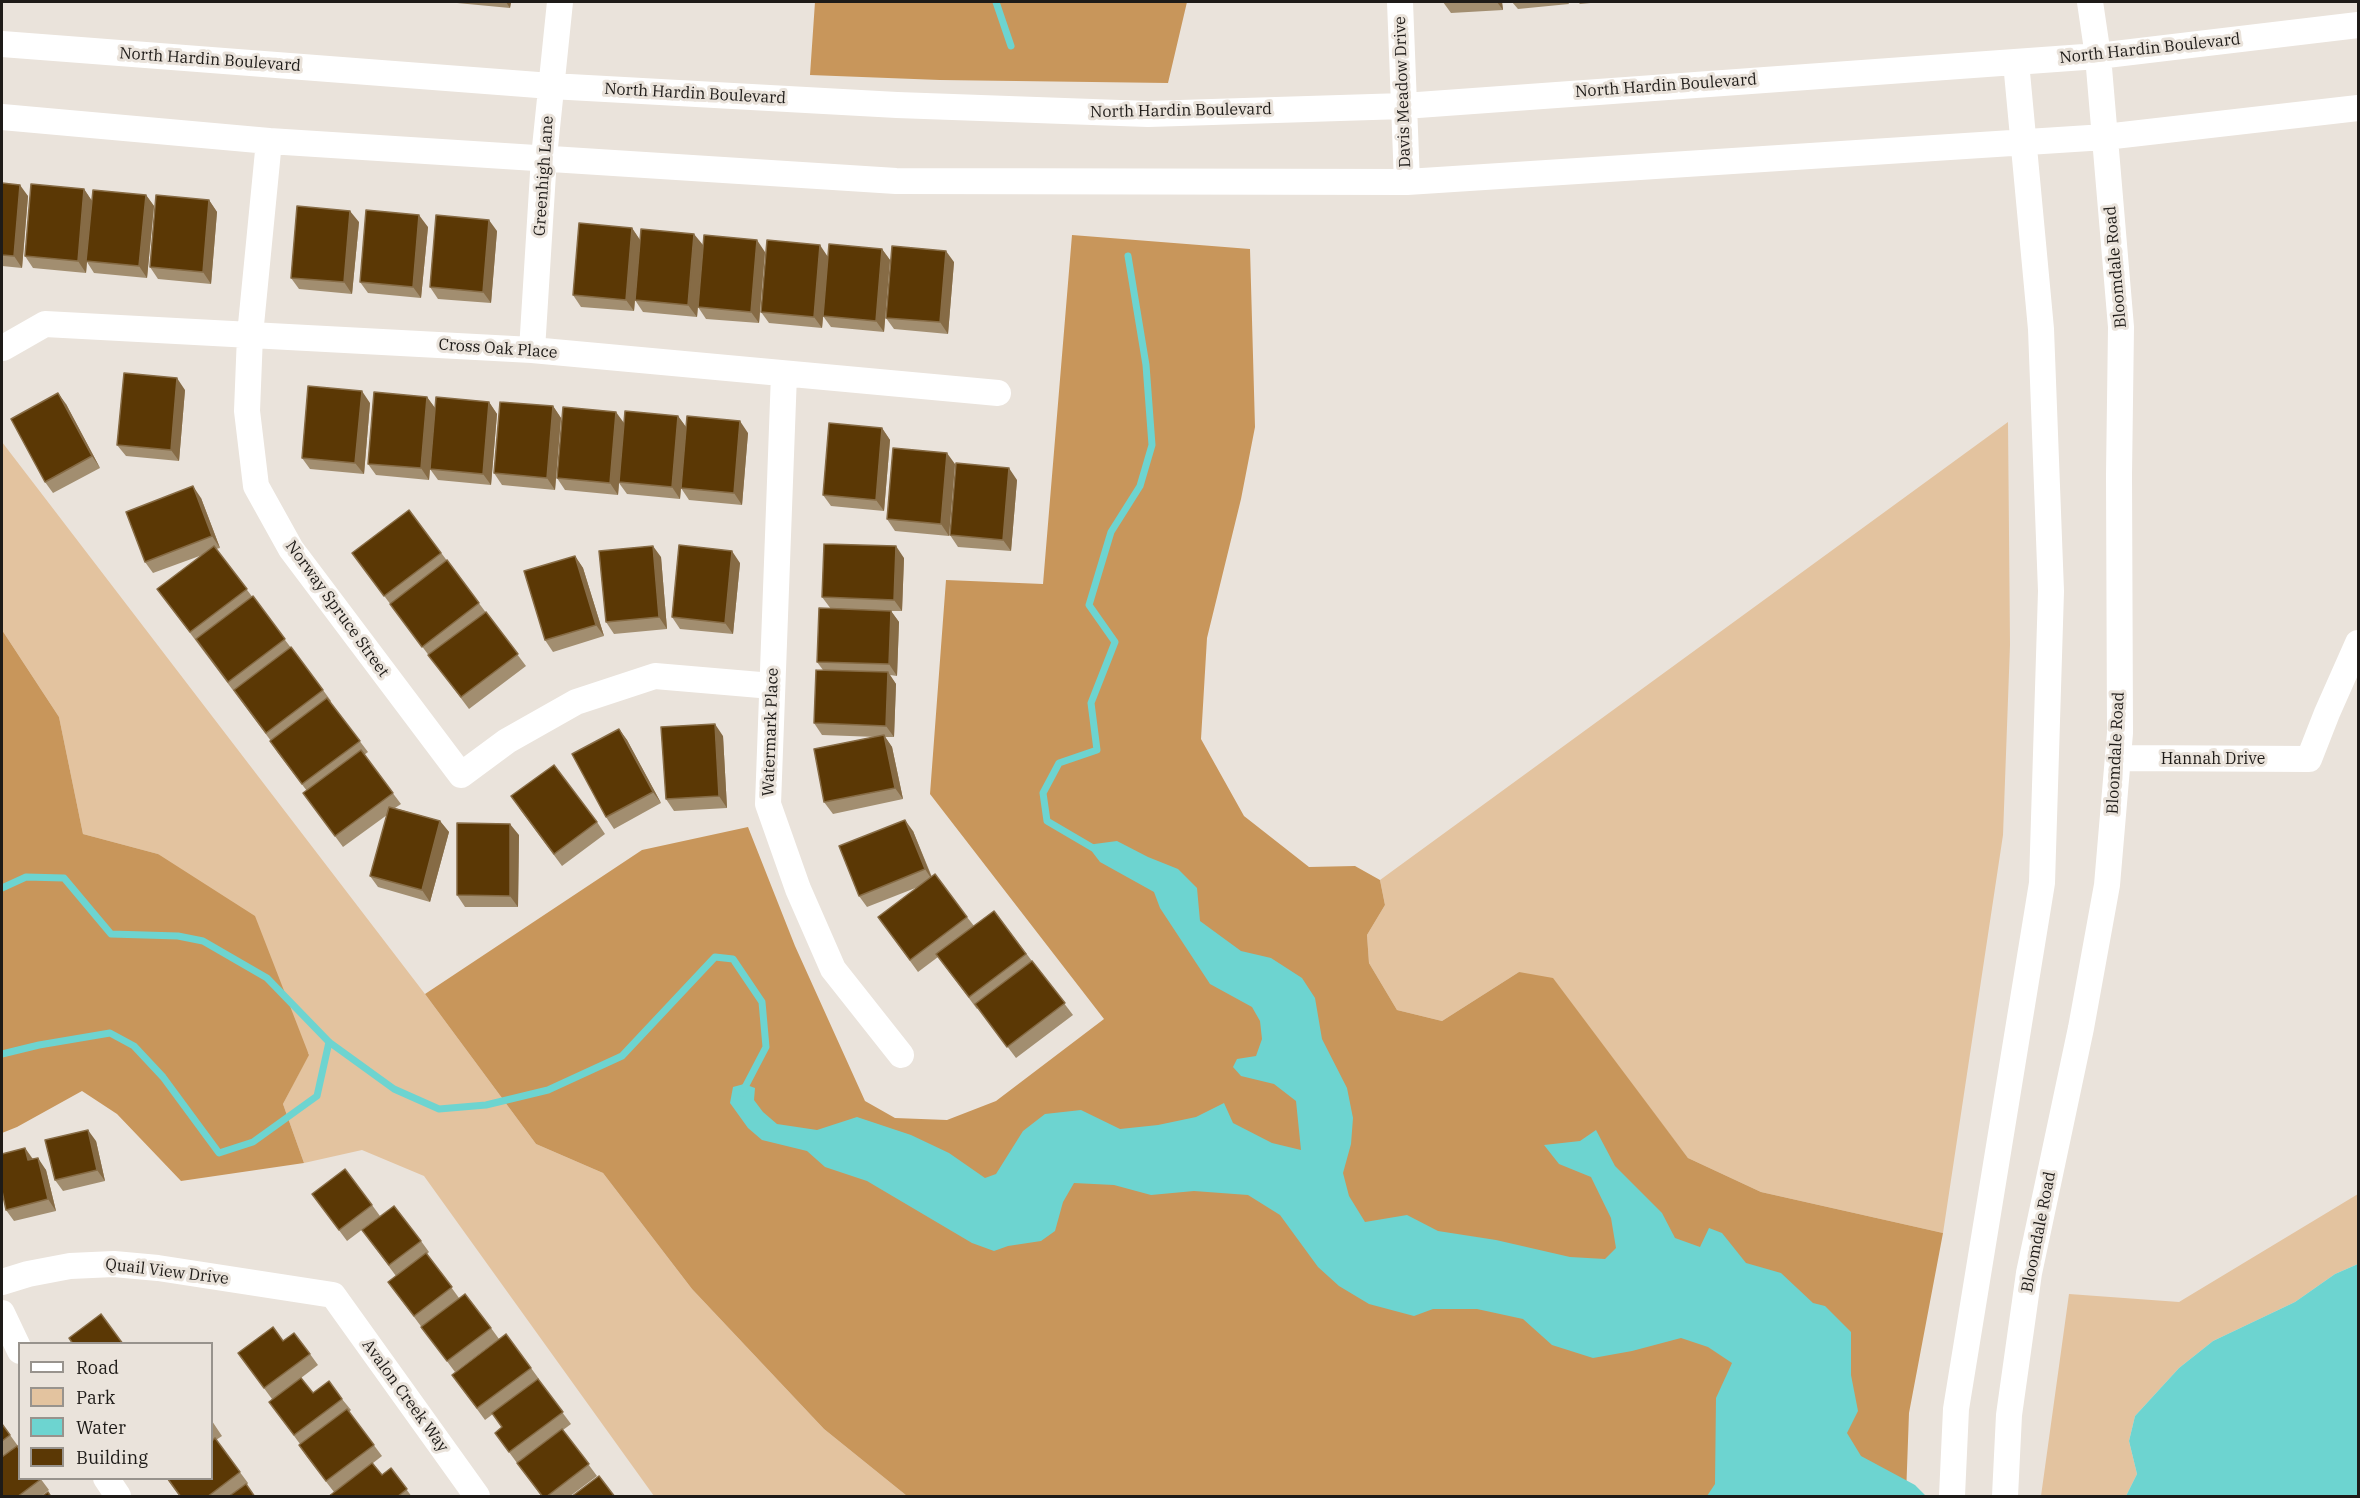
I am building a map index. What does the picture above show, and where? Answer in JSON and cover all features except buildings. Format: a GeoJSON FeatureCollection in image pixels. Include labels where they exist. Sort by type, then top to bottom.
{"type":"FeatureCollection","features":[{"type":"Feature","properties":{"kind":"street","name":"Greenhigh Lane"},"geometry":{"type":"LineString","coordinates":[[532,350],[544,157],[560,2]]}},
{"type":"Feature","properties":{"kind":"street","name":"Davis Meadow Drive"},"geometry":{"type":"LineString","coordinates":[[1400,2],[1407,182]]}},
{"type":"Feature","properties":{"kind":"street","name":"Bloomdale Road"},"geometry":{"type":"LineString","coordinates":[[2005,1497],[2009,1415],[2029,1273],[2081,1028],[2107,885],[2120,733],[2118,475],[2121,327],[2097,56],[2090,2]]}},
{"type":"Feature","properties":{"kind":"street","name":"North Hardin Boulevard"},"geometry":{"type":"LineString","coordinates":[[2,44],[551,86],[897,105],[1148,114],[1404,106],[2016,62],[2097,56],[2358,25]]}},
{"type":"Feature","properties":{"kind":"street"},"geometry":{"type":"LineString","coordinates":[[1952,1497],[1956,1409],[2042,883],[2050,579],[2041,329],[2016,62]]}},
{"type":"Feature","properties":{"kind":"street"},"geometry":{"type":"LineString","coordinates":[[2,117],[269,141],[544,157],[896,182],[1407,182],[2104,137],[2358,108]]}},
{"type":"Feature","properties":{"kind":"street","name":"Norway Spruce Street"},"geometry":{"type":"LineString","coordinates":[[269,141],[250,335],[247,411],[256,486],[291,549],[461,775],[507,741],[576,702],[655,676],[772,686]]}},
{"type":"Feature","properties":{"kind":"street","name":"Cross Oak Place"},"geometry":{"type":"LineString","coordinates":[[3,348],[45,324],[532,350],[998,393]]}},
{"type":"Feature","properties":{"kind":"street","name":"Watermark Place"},"geometry":{"type":"LineString","coordinates":[[784,374],[768,804],[798,889],[833,969],[901,1054]]}},
{"type":"Feature","properties":{"kind":"street","name":"Hannah Drive"},"geometry":{"type":"LineString","coordinates":[[2118,758],[2309,759],[2358,643]]}},
{"type":"Feature","properties":{"kind":"street","name":"Quail View Drive"},"geometry":{"type":"LineString","coordinates":[[2,1282],[28,1274],[70,1266],[114,1264],[158,1268],[333,1295]]}},
{"type":"Feature","properties":{"kind":"street","name":"Avalon Creek Way"},"geometry":{"type":"LineString","coordinates":[[333,1295],[477,1497]]}},
{"type":"Feature","properties":{"kind":"street"},"geometry":{"type":"LineString","coordinates":[[2,1313],[18,1347]]}},
{"type":"Feature","properties":{"kind":"street"},"geometry":{"type":"LineString","coordinates":[[107,1480],[118,1497]]}},
{"type":"Feature","properties":{"kind":"green space"},"geometry":{"type":"Polygon","coordinates":[[[2008,422],[2010,645],[2003,835],[1943,1233],[1761,1192],[1688,1158],[1632,1085],[1519,972],[1442,1021],[1397,1010],[1369,963],[1367,935],[1385,905],[1380,880],[2008,422]]]}},
{"type":"Feature","properties":{"kind":"green space"},"geometry":{"type":"Polygon","coordinates":[[[2,442],[425,994],[536,1144],[603,1173],[692,1289],[824,1429],[907,1496],[654,1496],[424,1176],[362,1150],[304,1163],[283,1104],[309,1054],[158,854],[83,834],[59,717],[2,630],[2,442]]]}},
{"type":"Feature","properties":{"kind":"green space"},"geometry":{"type":"Polygon","coordinates":[[[2358,1194],[2358,1264],[2335,1274],[2295,1302],[2213,1341],[2179,1368],[2135,1416],[2129,1441],[2137,1474],[2126,1496],[2041,1496],[2069,1294],[2179,1302],[2358,1194]]]}},
{"type":"Feature","properties":{"kind":"shaded area"},"geometry":{"type":"Polygon","coordinates":[[[815,2],[1187,2],[1168,83],[940,80],[810,75],[815,2]]]}},
{"type":"Feature","properties":{"kind":"shaded area"},"geometry":{"type":"Polygon","coordinates":[[[1072,235],[1250,249],[1255,427],[1241,499],[1207,638],[1201,739],[1244,816],[1309,867],[1355,866],[1380,880],[1385,905],[1367,935],[1369,963],[1397,1010],[1442,1021],[1519,972],[1553,978],[1688,1158],[1761,1192],[1943,1233],[1909,1413],[1906,1496],[907,1496],[824,1429],[692,1289],[603,1173],[536,1144],[425,994],[642,850],[748,827],[795,946],[865,1101],[895,1118],[947,1120],[996,1101],[1104,1019],[930,794],[946,580],[1043,584],[1072,235]]]}},
{"type":"Feature","properties":{"kind":"shaded area"},"geometry":{"type":"Polygon","coordinates":[[[2,630],[59,717],[83,834],[158,854],[255,916],[309,1055],[283,1104],[304,1163],[181,1181],[117,1114],[82,1091],[2,1133],[2,630]]]}},
{"type":"Feature","properties":{"kind":"water"},"geometry":{"type":"Polygon","coordinates":[[[1117,841],[1178,869],[1197,888],[1200,921],[1241,951],[1271,958],[1302,978],[1315,998],[1322,1039],[1347,1088],[1353,1118],[1351,1144],[1343,1173],[1349,1196],[1365,1222],[1407,1215],[1438,1231],[1496,1240],[1570,1257],[1605,1259],[1616,1248],[1611,1218],[1591,1177],[1559,1164],[1544,1145],[1580,1141],[1596,1130],[1615,1166],[1662,1213],[1675,1238],[1700,1247],[1709,1228],[1722,1233],[1746,1263],[1781,1273],[1813,1303],[1825,1306],[1851,1332],[1851,1375],[1858,1411],[1847,1433],[1861,1456],[1915,1485],[1926,1496],[1707,1496],[1715,1484],[1716,1398],[1732,1363],[1708,1347],[1681,1338],[1632,1351],[1593,1358],[1552,1345],[1523,1319],[1477,1309],[1433,1309],[1414,1316],[1369,1304],[1339,1286],[1318,1267],[1280,1215],[1248,1195],[1194,1191],[1151,1195],[1114,1185],[1074,1183],[1063,1202],[1055,1231],[1041,1241],[1008,1246],[994,1251],[972,1243],[867,1181],[825,1167],[807,1151],[762,1140],[748,1128],[730,1103],[733,1087],[744,1084],[755,1088],[754,1100],[763,1112],[777,1124],[817,1130],[857,1117],[911,1135],[949,1153],[985,1178],[996,1174],[1023,1131],[1045,1114],[1081,1110],[1120,1129],[1158,1125],[1196,1117],[1224,1103],[1233,1123],[1272,1143],[1301,1150],[1296,1101],[1274,1084],[1241,1076],[1233,1067],[1237,1059],[1256,1056],[1262,1039],[1260,1021],[1252,1007],[1210,984],[1160,908],[1154,892],[1100,862],[1087,845],[1117,841]]]}},
{"type":"Feature","properties":{"kind":"water"},"geometry":{"type":"Polygon","coordinates":[[[2358,1264],[2358,1496],[2126,1496],[2137,1474],[2129,1441],[2135,1416],[2179,1368],[2213,1341],[2295,1302],[2335,1274],[2358,1264]]]}},
{"type":"Feature","properties":{"kind":"waterway"},"geometry":{"type":"LineString","coordinates":[[996,2],[1011,46]]}},
{"type":"Feature","properties":{"kind":"waterway"},"geometry":{"type":"LineString","coordinates":[[1093,848],[1047,821],[1043,793],[1059,763],[1097,750],[1091,703],[1115,642],[1089,605],[1111,532],[1140,486],[1152,445],[1146,365],[1128,256]]}},
{"type":"Feature","properties":{"kind":"waterway"},"geometry":{"type":"LineString","coordinates":[[2,888],[26,877],[64,878],[111,934],[178,936],[203,941],[267,978],[329,1042],[394,1089],[439,1109],[486,1105],[548,1090],[622,1056],[715,957],[733,959],[762,1002],[766,1047],[742,1093]]}},
{"type":"Feature","properties":{"kind":"waterway"},"geometry":{"type":"LineString","coordinates":[[2,1054],[110,1033],[134,1046],[163,1077],[219,1153],[253,1142],[317,1096],[329,1042]]}}]}
